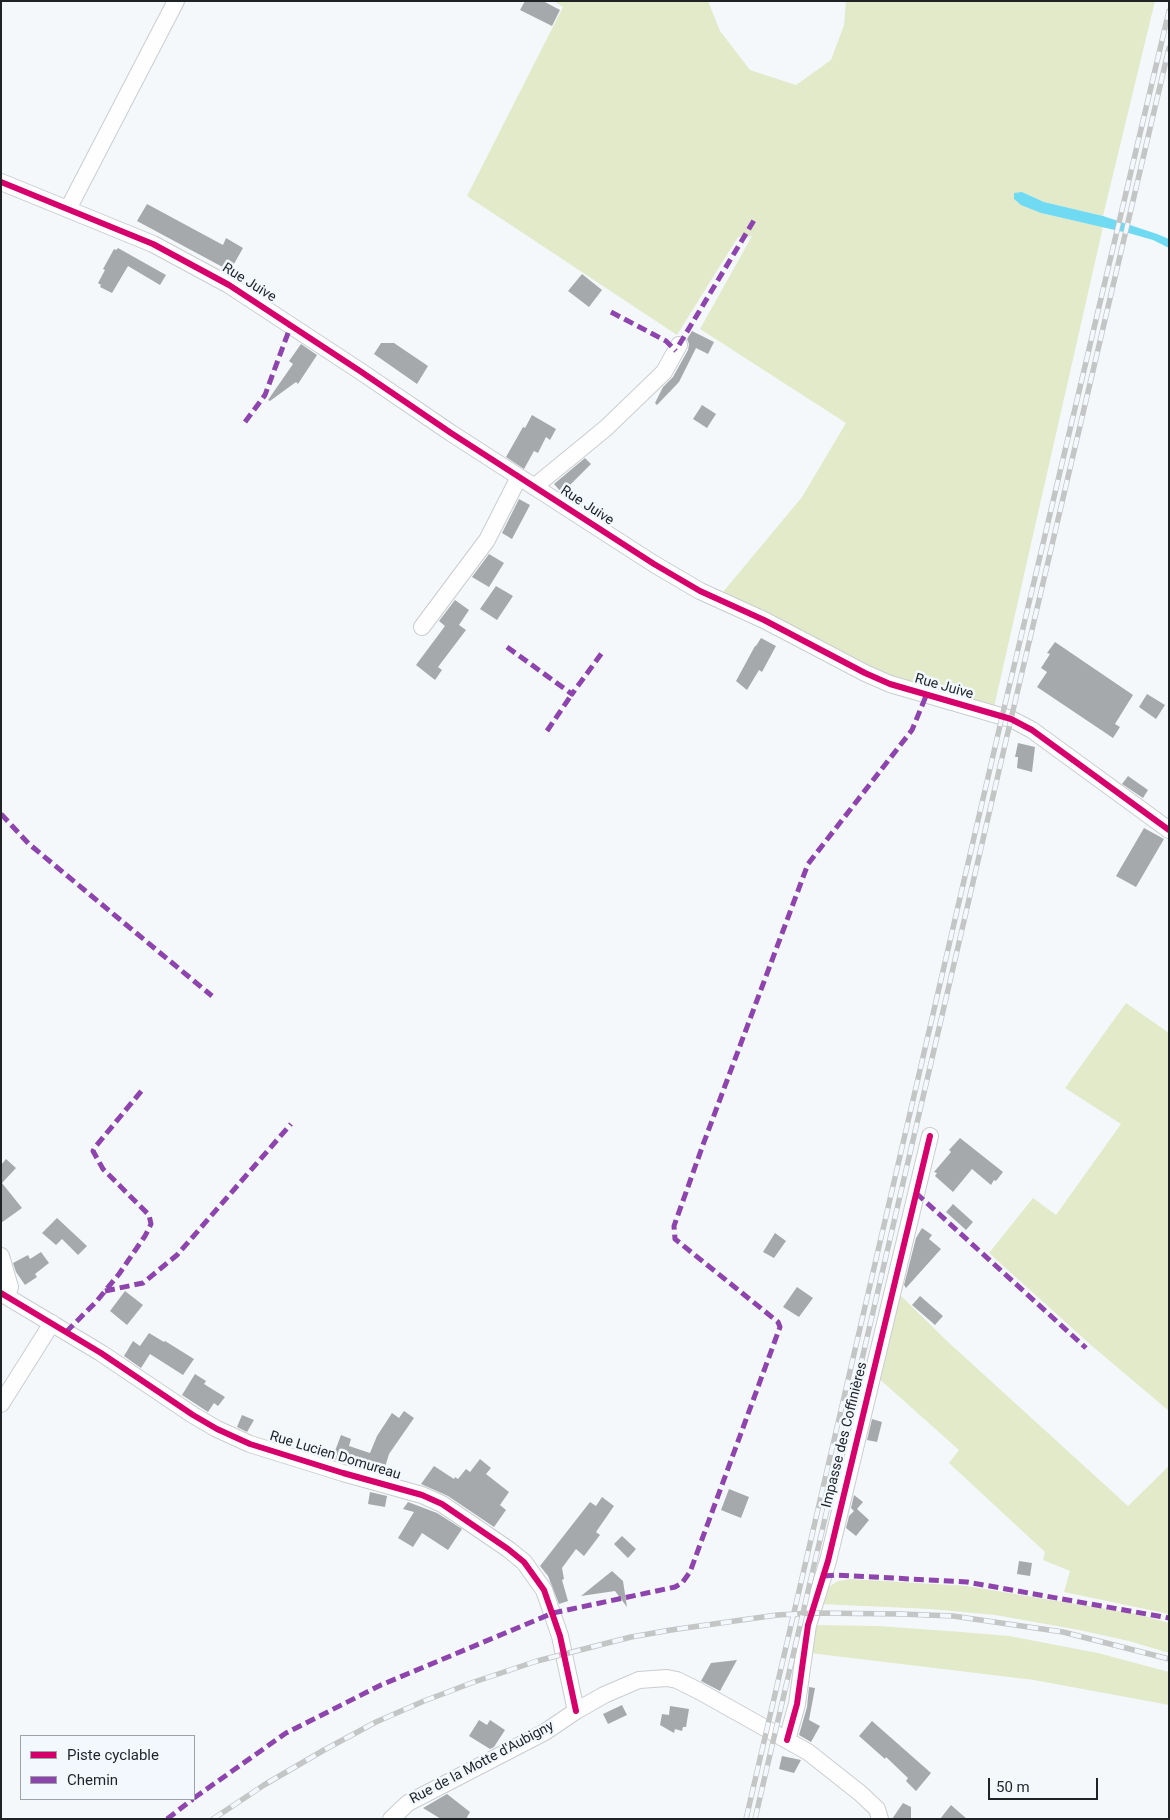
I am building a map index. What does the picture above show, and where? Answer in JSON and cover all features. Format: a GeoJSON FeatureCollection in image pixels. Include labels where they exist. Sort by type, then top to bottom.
{"type":"FeatureCollection","features":[{"type":"Feature","properties":{"kind":"street"},"geometry":{"type":"LineString","coordinates":[[68,209],[176,1]]}},
{"type":"Feature","properties":{"kind":"street","name":"Rue Juive"},"geometry":{"type":"LineString","coordinates":[[1,182],[153,244],[229,284],[534,487],[654,564],[700,591],[764,620],[865,673],[890,684],[1011,720],[1032,730],[1168,828]]}},
{"type":"Feature","properties":{"kind":"street"},"geometry":{"type":"LineString","coordinates":[[534,487],[602,432],[664,372],[679,345]]}},
{"type":"Feature","properties":{"kind":"street"},"geometry":{"type":"LineString","coordinates":[[422,626],[487,540],[519,477]]}},
{"type":"Feature","properties":{"kind":"street","name":"Impasse des Coffinières"},"geometry":{"type":"LineString","coordinates":[[787,1740],[797,1704],[808,1625],[828,1561],[930,1136]]}},
{"type":"Feature","properties":{"kind":"street"},"geometry":{"type":"LineString","coordinates":[[1,1256],[10,1287],[4,1295]]}},
{"type":"Feature","properties":{"kind":"street","name":"Rue Lucien Domureau"},"geometry":{"type":"LineString","coordinates":[[4,1295],[101,1352],[193,1415],[217,1429],[250,1444],[422,1495],[442,1504],[508,1548],[524,1562],[544,1590],[560,1636],[576,1711]]}},
{"type":"Feature","properties":{"kind":"street"},"geometry":{"type":"LineString","coordinates":[[1,1404],[52,1324]]}},
{"type":"Feature","properties":{"kind":"street","name":"Rue de la Motte d'Aubigny"},"geometry":{"type":"LineString","coordinates":[[391,1819],[408,1803],[545,1732],[604,1695],[639,1680],[667,1678],[677,1680],[699,1690],[808,1752],[860,1793],[877,1809],[880,1819]]}},
{"type":"Feature","properties":{"kind":"green space"},"geometry":{"type":"Polygon","coordinates":[[[554,1],[708,1],[720,31],[750,70],[796,85],[831,60],[844,25],[846,1],[1155,1],[1103,216],[1044,202],[1022,192],[1041,213],[1103,227],[994,707],[906,682],[850,658],[723,592],[802,497],[846,423],[700,329],[752,236],[738,237],[677,335],[467,196],[563,7],[554,1]]]}},
{"type":"Feature","properties":{"kind":"green space"},"geometry":{"type":"Polygon","coordinates":[[[1126,1003],[1169,1033],[1169,1411],[1092,1346],[989,1253],[1033,1198],[1056,1215],[1121,1124],[1065,1088],[1126,1003]]]}},
{"type":"Feature","properties":{"kind":"green space"},"geometry":{"type":"Polygon","coordinates":[[[896,1291],[947,1341],[1128,1506],[1169,1466],[1169,1614],[1064,1592],[1070,1571],[1043,1560],[1045,1552],[949,1463],[959,1450],[876,1376],[896,1291]]]}},
{"type":"Feature","properties":{"kind":"green space"},"geometry":{"type":"Polygon","coordinates":[[[852,1579],[967,1586],[1137,1614],[1169,1623],[1169,1653],[1129,1641],[1079,1630],[995,1615],[931,1609],[819,1604],[827,1588],[838,1581],[852,1579]]]}},
{"type":"Feature","properties":{"kind":"green space"},"geometry":{"type":"Polygon","coordinates":[[[813,1625],[878,1626],[1009,1636],[1098,1653],[1169,1672],[1169,1705],[1034,1680],[810,1653],[813,1625]]]}},
{"type":"Feature","properties":{"kind":"water"},"geometry":{"type":"Polygon","coordinates":[[[1022,192],[1044,202],[1103,216],[1157,234],[1169,239],[1169,248],[1153,240],[1132,234],[1041,213],[1021,205],[1014,199],[1014,193],[1022,192]]]}},
{"type":"Feature","properties":{"kind":"building"},"geometry":{"type":"Polygon","coordinates":[[[525,1],[543,1],[560,10],[552,26],[520,10],[525,1]]]}},
{"type":"Feature","properties":{"kind":"building"},"geometry":{"type":"Polygon","coordinates":[[[147,204],[223,245],[226,238],[243,248],[230,271],[137,221],[147,204]]]}},
{"type":"Feature","properties":{"kind":"building"},"geometry":{"type":"Polygon","coordinates":[[[118,248],[166,275],[160,285],[128,266],[112,293],[100,287],[101,285],[98,283],[105,270],[103,269],[114,249],[118,248]]]}},
{"type":"Feature","properties":{"kind":"building"},"geometry":{"type":"Polygon","coordinates":[[[582,274],[602,290],[589,307],[568,291],[582,274]]]}},
{"type":"Feature","properties":{"kind":"building"},"geometry":{"type":"Polygon","coordinates":[[[692,331],[714,342],[708,354],[696,348],[679,382],[657,405],[655,403],[663,387],[673,377],[688,350],[689,344],[687,339],[692,331]]]}},
{"type":"Feature","properties":{"kind":"building"},"geometry":{"type":"Polygon","coordinates":[[[381,343],[394,343],[428,366],[417,384],[374,354],[381,343]]]}},
{"type":"Feature","properties":{"kind":"building"},"geometry":{"type":"Polygon","coordinates":[[[301,344],[317,355],[298,384],[296,382],[270,401],[268,400],[293,364],[289,361],[301,344]]]}},
{"type":"Feature","properties":{"kind":"building"},"geometry":{"type":"Polygon","coordinates":[[[702,405],[716,414],[707,428],[693,419],[702,405]]]}},
{"type":"Feature","properties":{"kind":"building"},"geometry":{"type":"Polygon","coordinates":[[[532,415],[556,429],[550,440],[546,437],[538,453],[534,451],[524,469],[506,457],[532,415]]]}},
{"type":"Feature","properties":{"kind":"building"},"geometry":{"type":"Polygon","coordinates":[[[585,458],[591,464],[562,493],[554,484],[585,458]]]}},
{"type":"Feature","properties":{"kind":"building"},"geometry":{"type":"Polygon","coordinates":[[[519,499],[530,505],[512,539],[502,533],[519,499]]]}},
{"type":"Feature","properties":{"kind":"building"},"geometry":{"type":"Polygon","coordinates":[[[489,554],[504,563],[489,587],[472,577],[489,554]]]}},
{"type":"Feature","properties":{"kind":"building"},"geometry":{"type":"Polygon","coordinates":[[[496,586],[513,596],[497,620],[480,609],[496,586]]]}},
{"type":"Feature","properties":{"kind":"building"},"geometry":{"type":"Polygon","coordinates":[[[455,600],[469,610],[459,625],[466,630],[438,667],[442,670],[435,680],[416,665],[445,626],[439,621],[455,600]]]}},
{"type":"Feature","properties":{"kind":"building"},"geometry":{"type":"Polygon","coordinates":[[[761,638],[776,646],[762,672],[759,670],[747,690],[736,681],[761,638]]]}},
{"type":"Feature","properties":{"kind":"building"},"geometry":{"type":"Polygon","coordinates":[[[1055,642],[1133,695],[1115,724],[1120,727],[1113,738],[1037,687],[1047,672],[1041,668],[1050,654],[1047,653],[1055,642]]]}},
{"type":"Feature","properties":{"kind":"building"},"geometry":{"type":"Polygon","coordinates":[[[1147,694],[1165,705],[1156,719],[1139,707],[1147,694]]]}},
{"type":"Feature","properties":{"kind":"building"},"geometry":{"type":"Polygon","coordinates":[[[1018,743],[1035,747],[1032,772],[1017,768],[1018,757],[1015,757],[1018,743]]]}},
{"type":"Feature","properties":{"kind":"building"},"geometry":{"type":"Polygon","coordinates":[[[1128,776],[1148,790],[1143,798],[1122,784],[1128,776]]]}},
{"type":"Feature","properties":{"kind":"building"},"geometry":{"type":"Polygon","coordinates":[[[1144,828],[1164,839],[1136,887],[1116,876],[1144,828]]]}},
{"type":"Feature","properties":{"kind":"building"},"geometry":{"type":"Polygon","coordinates":[[[960,1138],[1003,1172],[991,1185],[972,1169],[953,1192],[935,1176],[937,1173],[934,1172],[960,1138]]]}},
{"type":"Feature","properties":{"kind":"building"},"geometry":{"type":"Polygon","coordinates":[[[6,1159],[16,1168],[2,1183],[22,1208],[1,1223],[1,1165],[6,1159]]]}},
{"type":"Feature","properties":{"kind":"building"},"geometry":{"type":"Polygon","coordinates":[[[953,1204],[973,1222],[966,1230],[946,1212],[953,1204]]]}},
{"type":"Feature","properties":{"kind":"building"},"geometry":{"type":"Polygon","coordinates":[[[57,1218],[87,1246],[78,1255],[62,1239],[56,1245],[42,1233],[57,1218]]]}},
{"type":"Feature","properties":{"kind":"building"},"geometry":{"type":"Polygon","coordinates":[[[922,1228],[932,1235],[929,1239],[941,1249],[906,1288],[904,1285],[916,1238],[922,1228]]]}},
{"type":"Feature","properties":{"kind":"building"},"geometry":{"type":"Polygon","coordinates":[[[775,1233],[786,1241],[774,1258],[763,1252],[775,1233]]]}},
{"type":"Feature","properties":{"kind":"building"},"geometry":{"type":"Polygon","coordinates":[[[41,1252],[49,1263],[35,1274],[37,1277],[25,1285],[16,1272],[13,1263],[28,1255],[30,1259],[41,1252]]]}},
{"type":"Feature","properties":{"kind":"building"},"geometry":{"type":"Polygon","coordinates":[[[797,1287],[813,1298],[799,1317],[783,1307],[797,1287]]]}},
{"type":"Feature","properties":{"kind":"building"},"geometry":{"type":"Polygon","coordinates":[[[125,1291],[143,1305],[127,1325],[110,1311],[125,1291]]]}},
{"type":"Feature","properties":{"kind":"building"},"geometry":{"type":"Polygon","coordinates":[[[920,1296],[943,1316],[935,1325],[912,1305],[920,1296]]]}},
{"type":"Feature","properties":{"kind":"building"},"geometry":{"type":"Polygon","coordinates":[[[149,1333],[194,1359],[183,1375],[150,1354],[141,1368],[124,1356],[133,1341],[140,1346],[149,1333]]]}},
{"type":"Feature","properties":{"kind":"building"},"geometry":{"type":"Polygon","coordinates":[[[195,1374],[206,1381],[204,1384],[225,1397],[218,1406],[214,1403],[208,1412],[182,1395],[195,1374]]]}},
{"type":"Feature","properties":{"kind":"building"},"geometry":{"type":"Polygon","coordinates":[[[404,1411],[414,1418],[389,1454],[383,1474],[332,1459],[341,1435],[351,1439],[349,1446],[370,1453],[377,1436],[392,1413],[399,1418],[404,1411]]]}},
{"type":"Feature","properties":{"kind":"building"},"geometry":{"type":"Polygon","coordinates":[[[242,1415],[254,1420],[247,1432],[237,1427],[242,1415]]]}},
{"type":"Feature","properties":{"kind":"building"},"geometry":{"type":"Polygon","coordinates":[[[872,1419],[882,1422],[877,1442],[867,1440],[872,1419]]]}},
{"type":"Feature","properties":{"kind":"building"},"geometry":{"type":"Polygon","coordinates":[[[480,1459],[491,1468],[486,1474],[509,1492],[500,1505],[506,1510],[494,1527],[448,1496],[421,1484],[434,1466],[454,1479],[455,1477],[458,1479],[466,1469],[470,1472],[480,1459]]]}},
{"type":"Feature","properties":{"kind":"building"},"geometry":{"type":"Polygon","coordinates":[[[729,1489],[749,1497],[741,1518],[721,1510],[729,1489]]]}},
{"type":"Feature","properties":{"kind":"building"},"geometry":{"type":"Polygon","coordinates":[[[370,1492],[387,1496],[385,1507],[368,1504],[370,1492]]]}},
{"type":"Feature","properties":{"kind":"building"},"geometry":{"type":"Polygon","coordinates":[[[854,1495],[863,1502],[857,1509],[869,1520],[856,1536],[846,1528],[849,1516],[854,1511],[851,1508],[854,1495]]]}},
{"type":"Feature","properties":{"kind":"building"},"geometry":{"type":"Polygon","coordinates":[[[602,1497],[614,1506],[596,1532],[600,1535],[584,1556],[576,1549],[562,1568],[564,1579],[562,1580],[568,1601],[559,1604],[548,1576],[540,1566],[590,1502],[596,1506],[602,1497]]]}},
{"type":"Feature","properties":{"kind":"building"},"geometry":{"type":"Polygon","coordinates":[[[408,1502],[437,1513],[462,1529],[448,1550],[422,1533],[413,1547],[398,1538],[414,1512],[403,1509],[408,1502]]]}},
{"type":"Feature","properties":{"kind":"building"},"geometry":{"type":"Polygon","coordinates":[[[622,1536],[636,1549],[628,1558],[614,1544],[622,1536]]]}},
{"type":"Feature","properties":{"kind":"building"},"geometry":{"type":"Polygon","coordinates":[[[1019,1561],[1032,1563],[1030,1576],[1017,1574],[1019,1561]]]}},
{"type":"Feature","properties":{"kind":"building"},"geometry":{"type":"Polygon","coordinates":[[[612,1571],[623,1581],[627,1607],[615,1591],[581,1596],[612,1571]]]}},
{"type":"Feature","properties":{"kind":"building"},"geometry":{"type":"Polygon","coordinates":[[[737,1660],[720,1691],[701,1681],[711,1663],[737,1660]]]}},
{"type":"Feature","properties":{"kind":"building"},"geometry":{"type":"Polygon","coordinates":[[[809,1687],[815,1688],[809,1720],[820,1726],[811,1742],[799,1735],[807,1707],[809,1687]]]}},
{"type":"Feature","properties":{"kind":"building"},"geometry":{"type":"Polygon","coordinates":[[[622,1705],[627,1715],[608,1724],[603,1714],[622,1705]]]}},
{"type":"Feature","properties":{"kind":"building"},"geometry":{"type":"Polygon","coordinates":[[[670,1706],[689,1709],[686,1727],[683,1727],[682,1731],[675,1729],[674,1733],[660,1725],[662,1714],[669,1715],[670,1706]]]}},
{"type":"Feature","properties":{"kind":"building"},"geometry":{"type":"Polygon","coordinates":[[[479,1720],[487,1725],[490,1720],[505,1730],[494,1747],[490,1749],[469,1736],[479,1720]]]}},
{"type":"Feature","properties":{"kind":"building"},"geometry":{"type":"Polygon","coordinates":[[[872,1721],[931,1773],[916,1791],[906,1781],[908,1778],[886,1757],[885,1759],[859,1736],[872,1721]]]}},
{"type":"Feature","properties":{"kind":"building"},"geometry":{"type":"Polygon","coordinates":[[[782,1756],[801,1760],[794,1773],[779,1769],[782,1756]]]}},
{"type":"Feature","properties":{"kind":"building"},"geometry":{"type":"Polygon","coordinates":[[[447,1794],[470,1812],[466,1819],[441,1819],[423,1808],[447,1794]]]}},
{"type":"Feature","properties":{"kind":"building"},"geometry":{"type":"Polygon","coordinates":[[[903,1803],[911,1807],[911,1819],[892,1819],[903,1803]]]}},
{"type":"Feature","properties":{"kind":"building"},"geometry":{"type":"Polygon","coordinates":[[[951,1805],[967,1819],[940,1819],[951,1805]]]}},
{"type":"Feature","properties":{"kind":"railway"},"geometry":{"type":"LineString","coordinates":[[746,1819],[1002,717],[1169,11]]}},
{"type":"Feature","properties":{"kind":"railway"},"geometry":{"type":"LineString","coordinates":[[755,1819],[1169,48]]}},
{"type":"Feature","properties":{"kind":"railway"},"geometry":{"type":"LineString","coordinates":[[213,1819],[264,1785],[324,1750],[376,1722],[424,1701],[537,1661],[631,1637],[671,1630],[777,1615],[814,1613],[953,1616],[1063,1632],[1169,1659]]}},
{"type":"Feature","properties":{"kind":"marked path"},"geometry":{"type":"LineString","coordinates":[[679,345],[756,217]]}},
{"type":"Feature","properties":{"kind":"marked path"},"geometry":{"type":"LineString","coordinates":[[611,312],[666,341],[676,351]]}},
{"type":"Feature","properties":{"kind":"marked path"},"geometry":{"type":"LineString","coordinates":[[245,422],[265,395],[291,325]]}},
{"type":"Feature","properties":{"kind":"marked path"},"geometry":{"type":"LineString","coordinates":[[507,647],[572,694],[604,650]]}},
{"type":"Feature","properties":{"kind":"marked path"},"geometry":{"type":"LineString","coordinates":[[547,731],[572,694]]}},
{"type":"Feature","properties":{"kind":"marked path"},"geometry":{"type":"LineString","coordinates":[[195,1797],[286,1733],[381,1685],[553,1613],[675,1587],[682,1583],[690,1572],[780,1327],[778,1322],[675,1239],[674,1226],[808,864],[912,730],[926,696]]}},
{"type":"Feature","properties":{"kind":"marked path"},"geometry":{"type":"LineString","coordinates":[[1,814],[29,844],[212,996]]}},
{"type":"Feature","properties":{"kind":"marked path"},"geometry":{"type":"LineString","coordinates":[[66,1332],[96,1302],[119,1274],[151,1224],[149,1215],[103,1169],[93,1151],[143,1089]]}},
{"type":"Feature","properties":{"kind":"marked path"},"geometry":{"type":"LineString","coordinates":[[105,1291],[143,1283],[177,1255],[291,1124]]}},
{"type":"Feature","properties":{"kind":"marked path"},"geometry":{"type":"LineString","coordinates":[[916,1193],[1086,1348]]}},
{"type":"Feature","properties":{"kind":"marked path"},"geometry":{"type":"LineString","coordinates":[[824,1576],[836,1575],[967,1582],[1169,1618]]}},
{"type":"Feature","properties":{"kind":"marked path"},"geometry":{"type":"LineString","coordinates":[[167,1819],[192,1800]]}},
{"type":"Feature","properties":{"kind":"cycle path"},"geometry":{"type":"LineString","coordinates":[[1,182],[153,244],[229,285],[451,433],[654,564],[700,591],[764,620],[865,673],[890,684],[1011,719],[1032,730],[1169,830]]}},
{"type":"Feature","properties":{"kind":"cycle path"},"geometry":{"type":"LineString","coordinates":[[787,1740],[797,1704],[808,1625],[828,1561],[930,1136]]}},
{"type":"Feature","properties":{"kind":"cycle path"},"geometry":{"type":"LineString","coordinates":[[1,1293],[101,1353],[217,1429],[250,1444],[422,1495],[442,1504],[508,1549],[524,1562],[544,1590],[560,1636],[576,1711]]}}]}
